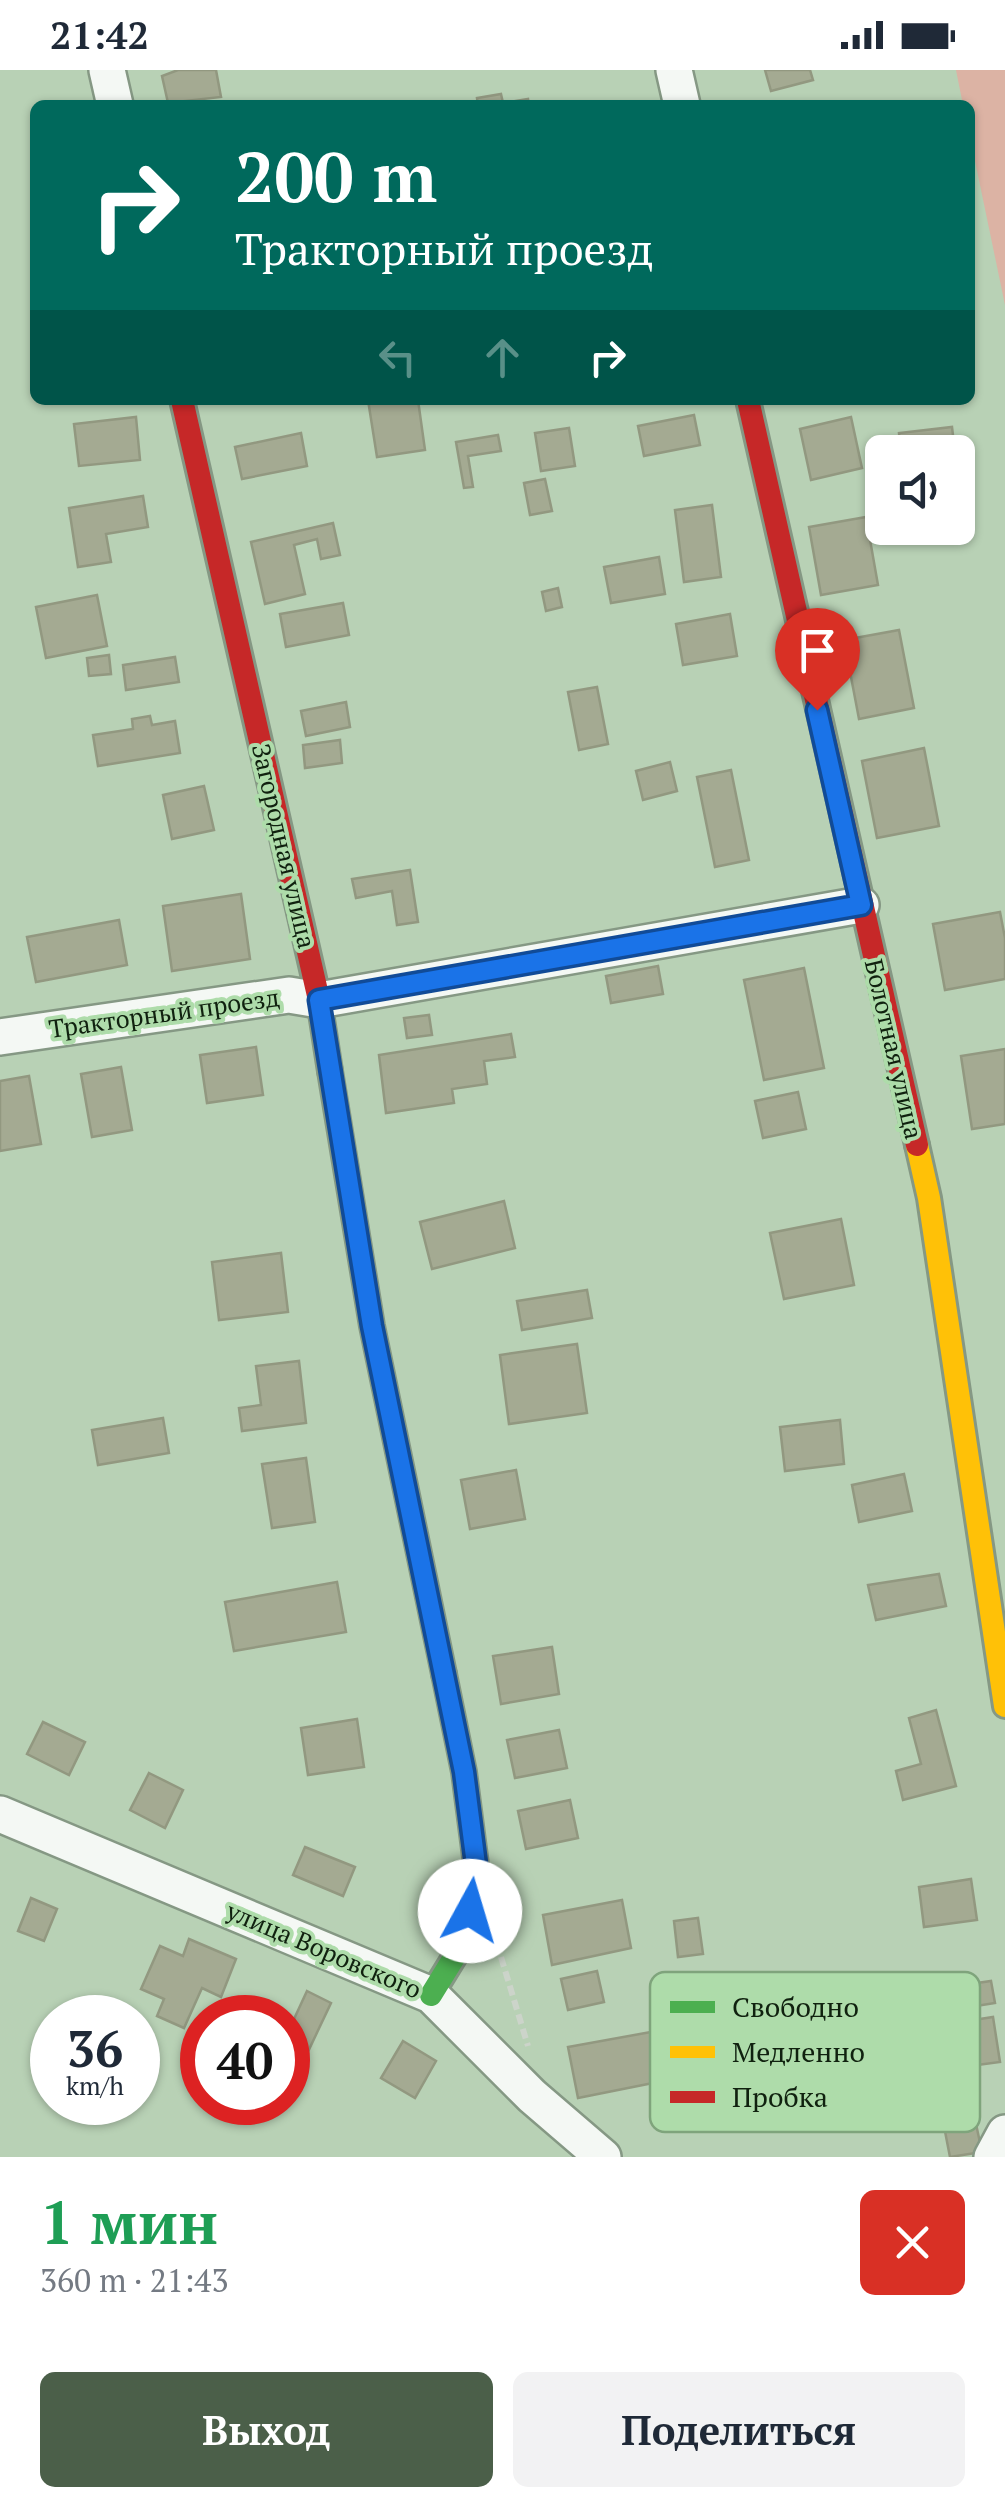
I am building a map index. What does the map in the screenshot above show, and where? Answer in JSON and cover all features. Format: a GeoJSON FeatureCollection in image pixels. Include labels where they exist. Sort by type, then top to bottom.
{"type":"FeatureCollection","features":[{"type":"Feature","properties":{"kind":"street"},"geometry":{"type":"LineString","coordinates":[[106,70],[113,100]]}},
{"type":"Feature","properties":{"kind":"street"},"geometry":{"type":"LineString","coordinates":[[674,70],[681,100]]}},
{"type":"Feature","properties":{"kind":"street","name":"Загородная улица"},"geometry":{"type":"LineString","coordinates":[[183,405],[319,1000],[372,1326],[464,1772],[478,1880],[462,1943],[431,1994]]}},
{"type":"Feature","properties":{"kind":"street","name":"Болотная улица"},"geometry":{"type":"LineString","coordinates":[[749,405],[929,1198],[1005,1706]]}},
{"type":"Feature","properties":{"kind":"street","name":"Тракторный проезд"},"geometry":{"type":"LineString","coordinates":[[0,1037],[288,995],[319,1000],[861,905]]}},
{"type":"Feature","properties":{"kind":"street","name":"улица Воровского"},"geometry":{"type":"LineString","coordinates":[[0,1814],[431,1994],[532,2096],[603,2157]]}},
{"type":"Feature","properties":{"kind":"street"},"geometry":{"type":"LineString","coordinates":[[992,2157],[1005,2134]]}},
{"type":"Feature","properties":{"kind":"path"},"geometry":{"type":"LineString","coordinates":[[501,1956],[530,2052]]}},
{"type":"Feature","properties":{"kind":"shaded area"},"geometry":{"type":"Polygon","coordinates":[[[956,70],[1005,70],[1005,305],[975,161],[975,100],[962,100],[956,70]]]}},
{"type":"Feature","properties":{"kind":"building"},"geometry":{"type":"Polygon","coordinates":[[[178,70],[216,70],[221,97],[167,100],[162,76],[178,70]]]}},
{"type":"Feature","properties":{"kind":"building"},"geometry":{"type":"Polygon","coordinates":[[[765,70],[810,70],[813,80],[771,91],[765,70]]]}},
{"type":"Feature","properties":{"kind":"building"},"geometry":{"type":"Polygon","coordinates":[[[501,94],[502,100],[477,100],[501,94]]]}},
{"type":"Feature","properties":{"kind":"building"},"geometry":{"type":"Polygon","coordinates":[[[369,405],[419,405],[425,450],[377,457],[369,405]]]}},
{"type":"Feature","properties":{"kind":"building"},"geometry":{"type":"Polygon","coordinates":[[[694,415],[700,445],[644,456],[638,426],[694,415]]]}},
{"type":"Feature","properties":{"kind":"building"},"geometry":{"type":"Polygon","coordinates":[[[136,417],[140,460],[79,466],[74,424],[136,417]]]}},
{"type":"Feature","properties":{"kind":"building"},"geometry":{"type":"Polygon","coordinates":[[[851,417],[862,468],[811,480],[800,429],[851,417]]]}},
{"type":"Feature","properties":{"kind":"building"},"geometry":{"type":"Polygon","coordinates":[[[952,427],[953,435],[899,435],[952,427]]]}},
{"type":"Feature","properties":{"kind":"building"},"geometry":{"type":"Polygon","coordinates":[[[569,428],[575,466],[541,471],[535,433],[569,428]]]}},
{"type":"Feature","properties":{"kind":"building"},"geometry":{"type":"Polygon","coordinates":[[[301,433],[307,466],[242,479],[235,447],[301,433]]]}},
{"type":"Feature","properties":{"kind":"building"},"geometry":{"type":"Polygon","coordinates":[[[498,435],[501,451],[468,456],[473,487],[464,488],[456,442],[498,435]]]}},
{"type":"Feature","properties":{"kind":"building"},"geometry":{"type":"Polygon","coordinates":[[[545,479],[552,511],[530,515],[524,483],[545,479]]]}},
{"type":"Feature","properties":{"kind":"building"},"geometry":{"type":"Polygon","coordinates":[[[143,496],[148,527],[106,534],[111,562],[78,567],[69,508],[143,496]]]}},
{"type":"Feature","properties":{"kind":"building"},"geometry":{"type":"Polygon","coordinates":[[[712,505],[721,577],[684,582],[675,510],[712,505]]]}},
{"type":"Feature","properties":{"kind":"building"},"geometry":{"type":"Polygon","coordinates":[[[865,517],[865,545],[871,545],[878,585],[821,595],[809,527],[865,517]]]}},
{"type":"Feature","properties":{"kind":"building"},"geometry":{"type":"Polygon","coordinates":[[[333,523],[340,555],[321,559],[317,539],[294,545],[305,594],[265,604],[251,542],[333,523]]]}},
{"type":"Feature","properties":{"kind":"building"},"geometry":{"type":"Polygon","coordinates":[[[659,557],[665,594],[611,603],[604,567],[659,557]]]}},
{"type":"Feature","properties":{"kind":"building"},"geometry":{"type":"Polygon","coordinates":[[[558,588],[562,607],[546,611],[542,592],[558,588]]]}},
{"type":"Feature","properties":{"kind":"building"},"geometry":{"type":"Polygon","coordinates":[[[97,595],[107,646],[46,658],[36,607],[97,595]]]}},
{"type":"Feature","properties":{"kind":"building"},"geometry":{"type":"Polygon","coordinates":[[[343,603],[349,635],[286,647],[280,614],[343,603]]]}},
{"type":"Feature","properties":{"kind":"building"},"geometry":{"type":"Polygon","coordinates":[[[730,614],[737,656],[683,665],[676,624],[730,614]]]}},
{"type":"Feature","properties":{"kind":"building"},"geometry":{"type":"Polygon","coordinates":[[[899,630],[914,708],[859,719],[844,640],[899,630]]]}},
{"type":"Feature","properties":{"kind":"building"},"geometry":{"type":"Polygon","coordinates":[[[109,655],[111,674],[89,676],[87,658],[109,655]]]}},
{"type":"Feature","properties":{"kind":"building"},"geometry":{"type":"Polygon","coordinates":[[[175,657],[179,682],[126,690],[123,665],[175,657]]]}},
{"type":"Feature","properties":{"kind":"building"},"geometry":{"type":"Polygon","coordinates":[[[597,687],[608,744],[579,750],[568,692],[597,687]]]}},
{"type":"Feature","properties":{"kind":"building"},"geometry":{"type":"Polygon","coordinates":[[[346,702],[350,727],[306,736],[301,711],[346,702]]]}},
{"type":"Feature","properties":{"kind":"building"},"geometry":{"type":"Polygon","coordinates":[[[150,716],[152,725],[175,721],[180,753],[98,766],[93,735],[133,729],[132,719],[150,716]]]}},
{"type":"Feature","properties":{"kind":"building"},"geometry":{"type":"Polygon","coordinates":[[[340,740],[342,763],[305,768],[303,745],[340,740]]]}},
{"type":"Feature","properties":{"kind":"building"},"geometry":{"type":"Polygon","coordinates":[[[924,748],[939,826],[877,838],[862,761],[924,748]]]}},
{"type":"Feature","properties":{"kind":"building"},"geometry":{"type":"Polygon","coordinates":[[[670,762],[677,791],[643,800],[636,771],[670,762]]]}},
{"type":"Feature","properties":{"kind":"building"},"geometry":{"type":"Polygon","coordinates":[[[731,770],[749,860],[715,867],[697,777],[731,770]]]}},
{"type":"Feature","properties":{"kind":"building"},"geometry":{"type":"Polygon","coordinates":[[[204,786],[214,830],[172,839],[163,795],[204,786]]]}},
{"type":"Feature","properties":{"kind":"building"},"geometry":{"type":"Polygon","coordinates":[[[410,870],[418,922],[397,925],[392,891],[356,898],[352,879],[410,870]]]}},
{"type":"Feature","properties":{"kind":"building"},"geometry":{"type":"Polygon","coordinates":[[[241,894],[250,959],[172,971],[163,906],[241,894]]]}},
{"type":"Feature","properties":{"kind":"building"},"geometry":{"type":"Polygon","coordinates":[[[1000,912],[1005,938],[1005,979],[945,990],[933,924],[1000,912]]]}},
{"type":"Feature","properties":{"kind":"building"},"geometry":{"type":"Polygon","coordinates":[[[119,920],[127,965],[36,982],[27,937],[119,920]]]}},
{"type":"Feature","properties":{"kind":"building"},"geometry":{"type":"Polygon","coordinates":[[[658,966],[663,994],[611,1003],[606,976],[658,966]]]}},
{"type":"Feature","properties":{"kind":"building"},"geometry":{"type":"Polygon","coordinates":[[[804,968],[824,1068],[764,1080],[744,980],[804,968]]]}},
{"type":"Feature","properties":{"kind":"building"},"geometry":{"type":"Polygon","coordinates":[[[429,1015],[432,1035],[407,1038],[404,1018],[429,1015]]]}},
{"type":"Feature","properties":{"kind":"building"},"geometry":{"type":"Polygon","coordinates":[[[511,1034],[515,1057],[484,1061],[487,1084],[452,1089],[454,1103],[386,1113],[379,1055],[511,1034]]]}},
{"type":"Feature","properties":{"kind":"building"},"geometry":{"type":"Polygon","coordinates":[[[256,1047],[263,1095],[207,1103],[200,1055],[256,1047]]]}},
{"type":"Feature","properties":{"kind":"building"},"geometry":{"type":"Polygon","coordinates":[[[1005,1049],[1005,1124],[972,1129],[961,1056],[1005,1049]]]}},
{"type":"Feature","properties":{"kind":"building"},"geometry":{"type":"Polygon","coordinates":[[[121,1067],[132,1130],[92,1137],[81,1074],[121,1067]]]}},
{"type":"Feature","properties":{"kind":"building"},"geometry":{"type":"Polygon","coordinates":[[[29,1076],[41,1144],[0,1151],[0,1081],[29,1076]]]}},
{"type":"Feature","properties":{"kind":"building"},"geometry":{"type":"Polygon","coordinates":[[[798,1092],[806,1129],[763,1138],[755,1101],[798,1092]]]}},
{"type":"Feature","properties":{"kind":"building"},"geometry":{"type":"Polygon","coordinates":[[[504,1201],[515,1248],[432,1269],[420,1222],[504,1201]]]}},
{"type":"Feature","properties":{"kind":"building"},"geometry":{"type":"Polygon","coordinates":[[[841,1219],[854,1285],[784,1299],[770,1233],[841,1219]]]}},
{"type":"Feature","properties":{"kind":"building"},"geometry":{"type":"Polygon","coordinates":[[[281,1253],[288,1312],[219,1320],[212,1262],[281,1253]]]}},
{"type":"Feature","properties":{"kind":"building"},"geometry":{"type":"Polygon","coordinates":[[[587,1290],[592,1318],[522,1330],[517,1301],[587,1290]]]}},
{"type":"Feature","properties":{"kind":"building"},"geometry":{"type":"Polygon","coordinates":[[[577,1344],[587,1413],[509,1424],[500,1355],[577,1344]]]}},
{"type":"Feature","properties":{"kind":"building"},"geometry":{"type":"Polygon","coordinates":[[[299,1361],[306,1423],[242,1431],[239,1408],[261,1405],[256,1366],[299,1361]]]}},
{"type":"Feature","properties":{"kind":"building"},"geometry":{"type":"Polygon","coordinates":[[[163,1418],[169,1453],[98,1465],[92,1430],[163,1418]]]}},
{"type":"Feature","properties":{"kind":"building"},"geometry":{"type":"Polygon","coordinates":[[[840,1420],[844,1464],[785,1471],[780,1427],[840,1420]]]}},
{"type":"Feature","properties":{"kind":"building"},"geometry":{"type":"Polygon","coordinates":[[[306,1458],[315,1522],[272,1528],[262,1464],[306,1458]]]}},
{"type":"Feature","properties":{"kind":"building"},"geometry":{"type":"Polygon","coordinates":[[[516,1470],[525,1519],[470,1529],[461,1480],[516,1470]]]}},
{"type":"Feature","properties":{"kind":"building"},"geometry":{"type":"Polygon","coordinates":[[[904,1474],[912,1511],[859,1522],[852,1485],[904,1474]]]}},
{"type":"Feature","properties":{"kind":"building"},"geometry":{"type":"Polygon","coordinates":[[[939,1574],[946,1606],[876,1620],[868,1585],[939,1574]]]}},
{"type":"Feature","properties":{"kind":"building"},"geometry":{"type":"Polygon","coordinates":[[[337,1582],[346,1632],[234,1651],[225,1602],[337,1582]]]}},
{"type":"Feature","properties":{"kind":"building"},"geometry":{"type":"Polygon","coordinates":[[[552,1647],[559,1694],[501,1704],[493,1656],[552,1647]]]}},
{"type":"Feature","properties":{"kind":"building"},"geometry":{"type":"Polygon","coordinates":[[[936,1710],[956,1786],[903,1800],[896,1771],[921,1764],[909,1718],[936,1710]]]}},
{"type":"Feature","properties":{"kind":"building"},"geometry":{"type":"Polygon","coordinates":[[[357,1719],[364,1767],[308,1775],[301,1728],[357,1719]]]}},
{"type":"Feature","properties":{"kind":"building"},"geometry":{"type":"Polygon","coordinates":[[[43,1722],[85,1742],[69,1775],[27,1754],[43,1722]]]}},
{"type":"Feature","properties":{"kind":"building"},"geometry":{"type":"Polygon","coordinates":[[[559,1730],[567,1768],[515,1778],[507,1740],[559,1730]]]}},
{"type":"Feature","properties":{"kind":"building"},"geometry":{"type":"Polygon","coordinates":[[[149,1773],[183,1790],[165,1828],[130,1810],[149,1773]]]}},
{"type":"Feature","properties":{"kind":"building"},"geometry":{"type":"Polygon","coordinates":[[[570,1800],[578,1838],[526,1849],[518,1811],[570,1800]]]}},
{"type":"Feature","properties":{"kind":"building"},"geometry":{"type":"Polygon","coordinates":[[[305,1847],[355,1867],[343,1896],[293,1875],[305,1847]]]}},
{"type":"Feature","properties":{"kind":"building"},"geometry":{"type":"Polygon","coordinates":[[[971,1879],[977,1920],[924,1927],[919,1887],[971,1879]]]}},
{"type":"Feature","properties":{"kind":"building"},"geometry":{"type":"Polygon","coordinates":[[[31,1898],[57,1909],[44,1941],[18,1931],[31,1898]]]}},
{"type":"Feature","properties":{"kind":"building"},"geometry":{"type":"Polygon","coordinates":[[[622,1900],[631,1948],[552,1965],[543,1915],[622,1900]]]}},
{"type":"Feature","properties":{"kind":"building"},"geometry":{"type":"Polygon","coordinates":[[[698,1918],[703,1954],[678,1957],[674,1921],[698,1918]]]}},
{"type":"Feature","properties":{"kind":"building"},"geometry":{"type":"Polygon","coordinates":[[[189,1939],[236,1959],[222,1995],[202,1988],[199,1995],[180,1995],[180,2026],[160,2017],[164,1999],[160,1995],[141,1989],[160,1946],[183,1956],[189,1939]]]}},
{"type":"Feature","properties":{"kind":"building"},"geometry":{"type":"Polygon","coordinates":[[[597,1971],[604,2002],[568,2010],[561,1979],[597,1971]]]}},
{"type":"Feature","properties":{"kind":"building"},"geometry":{"type":"Polygon","coordinates":[[[991,1981],[995,2003],[980,2005],[980,1983],[991,1981]]]}},
{"type":"Feature","properties":{"kind":"building"},"geometry":{"type":"Polygon","coordinates":[[[307,1991],[331,2003],[310,2047],[310,1995],[305,1995],[307,1991]]]}},
{"type":"Feature","properties":{"kind":"building"},"geometry":{"type":"Polygon","coordinates":[[[993,2017],[1000,2062],[980,2065],[980,2019],[993,2017]]]}},
{"type":"Feature","properties":{"kind":"building"},"geometry":{"type":"Polygon","coordinates":[[[650,2032],[650,2084],[578,2098],[568,2047],[650,2032]]]}},
{"type":"Feature","properties":{"kind":"building"},"geometry":{"type":"Polygon","coordinates":[[[403,2041],[436,2061],[415,2098],[381,2078],[403,2041]]]}},
{"type":"Feature","properties":{"kind":"building"},"geometry":{"type":"Polygon","coordinates":[[[945,2132],[978,2132],[982,2152],[950,2157],[945,2132]]]}},
{"type":"Feature","properties":{"kind":"traffic: fast"},"geometry":{"type":"LineString","coordinates":[[431,1995],[463,1943],[478,1880],[464,1772],[444,1674]]}},
{"type":"Feature","properties":{"kind":"traffic: slow"},"geometry":{"type":"LineString","coordinates":[[330,1071],[372,1326],[444,1674]]}},
{"type":"Feature","properties":{"kind":"traffic: slow"},"geometry":{"type":"LineString","coordinates":[[917,1145],[929,1198],[1005,1706]]}},
{"type":"Feature","properties":{"kind":"traffic: jam"},"geometry":{"type":"LineString","coordinates":[[183,405],[319,1000],[330,1071]]}},
{"type":"Feature","properties":{"kind":"traffic: jam"},"geometry":{"type":"LineString","coordinates":[[749,405],[917,1145]]}},
{"type":"Feature","properties":{"kind":"route"},"geometry":{"type":"LineString","coordinates":[[470,1911],[478,1880],[464,1772],[372,1326],[319,1000],[861,905],[817,710]]}}]}
